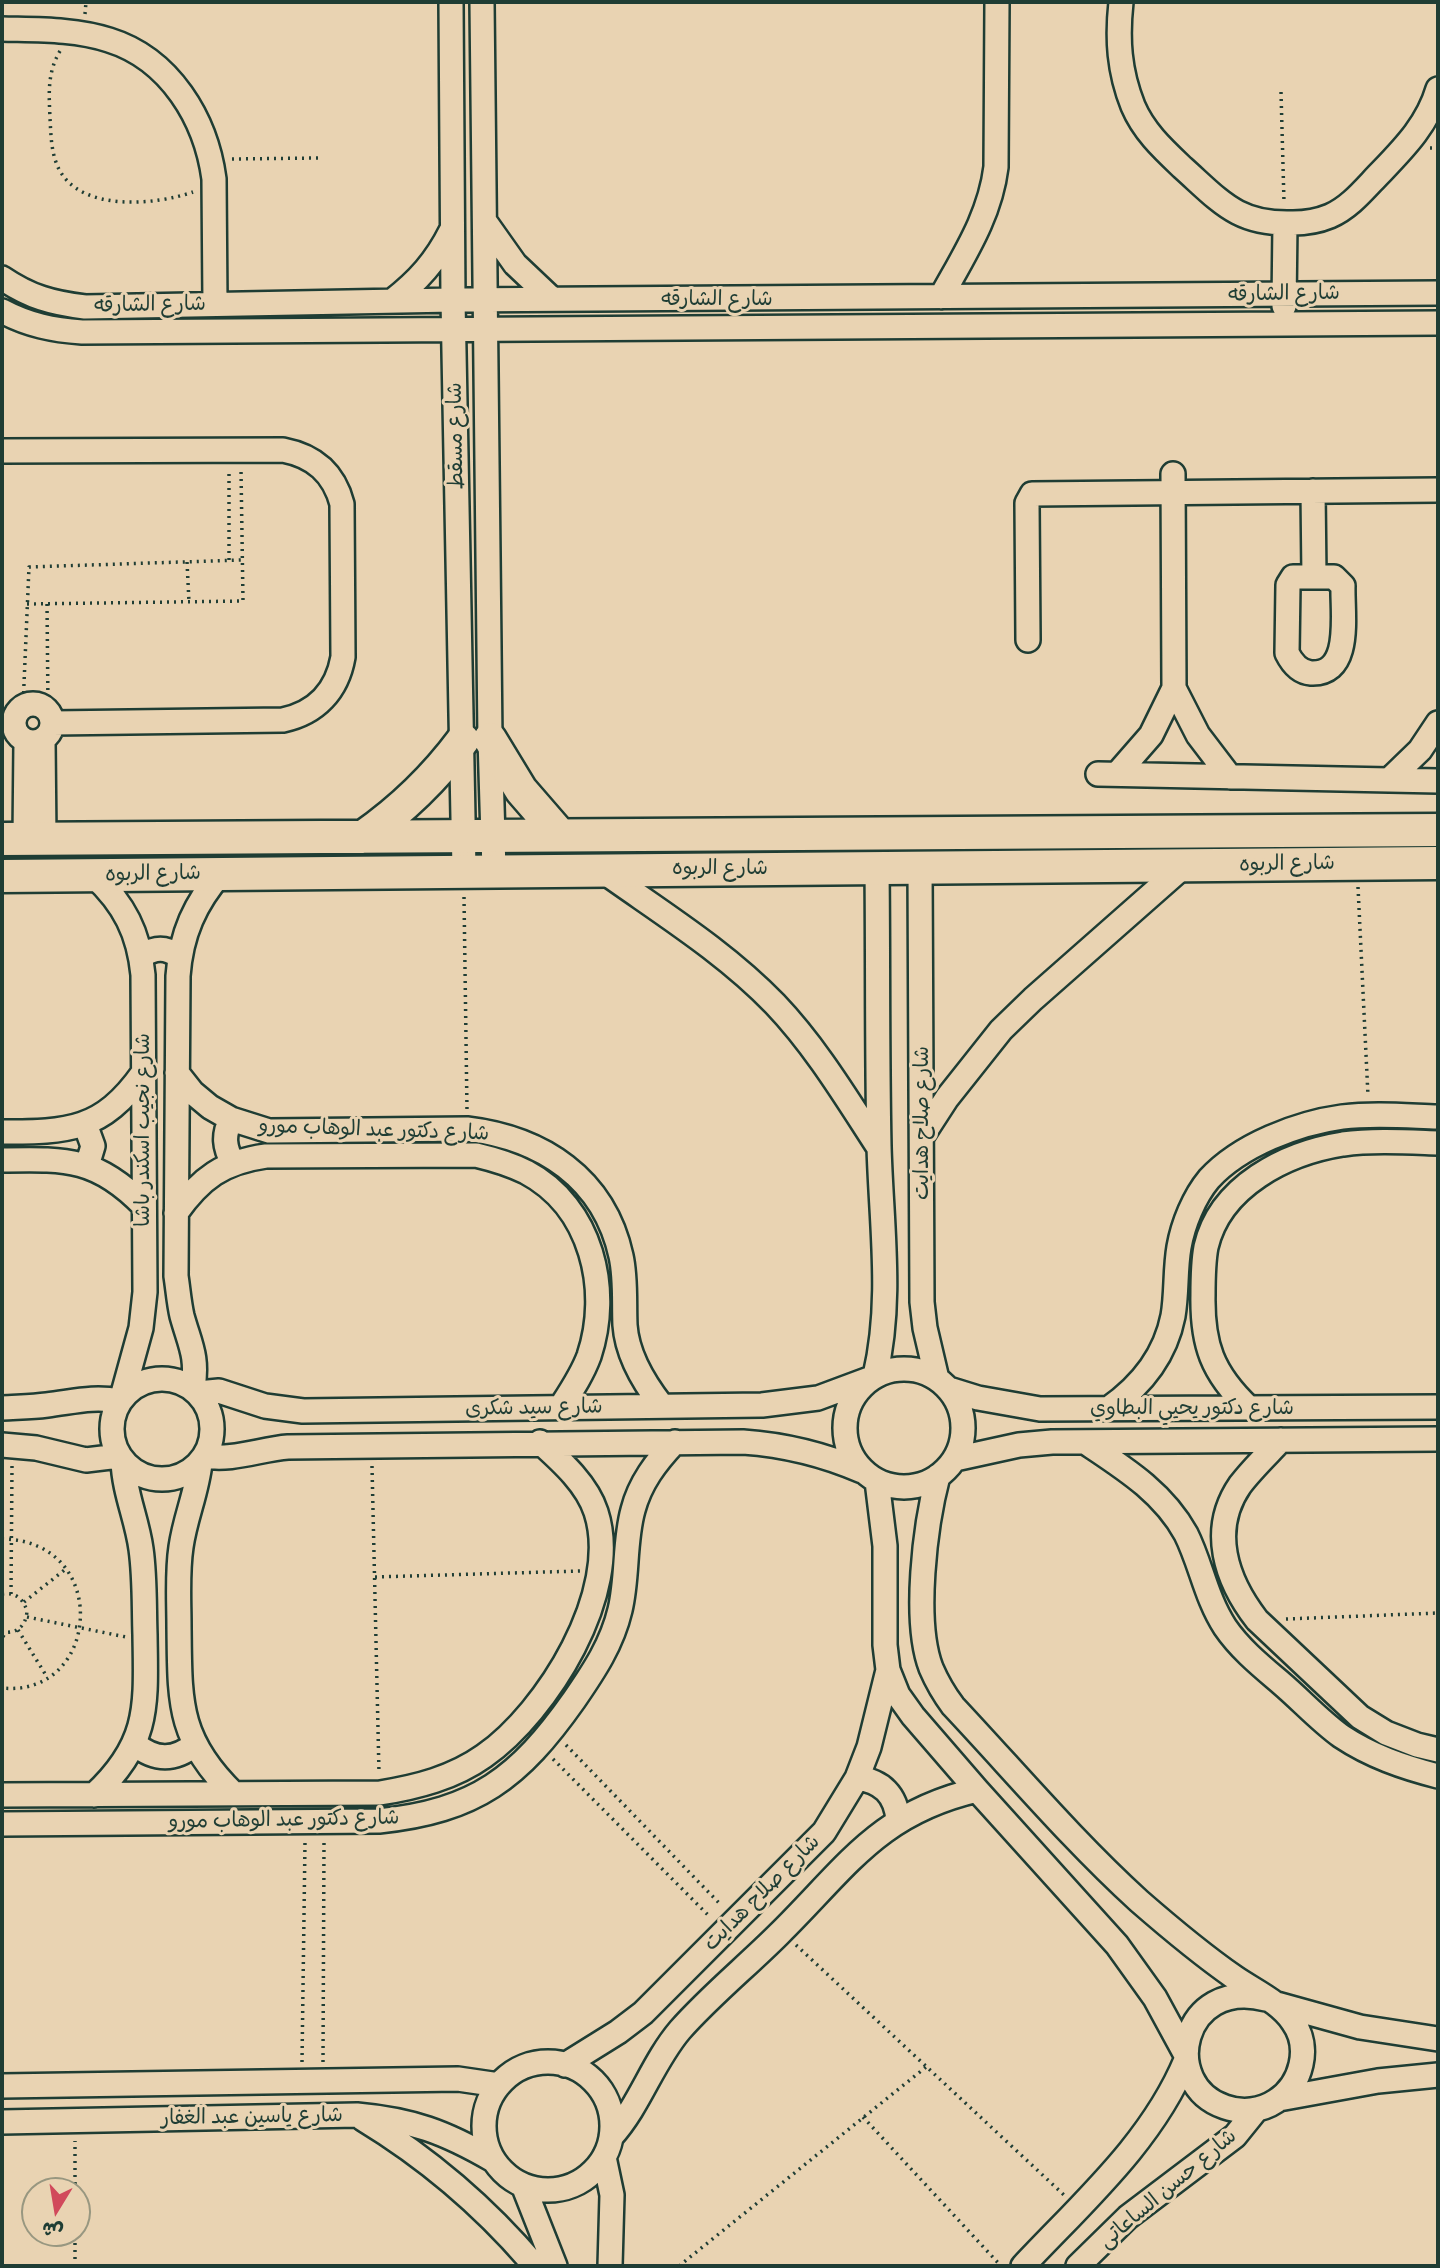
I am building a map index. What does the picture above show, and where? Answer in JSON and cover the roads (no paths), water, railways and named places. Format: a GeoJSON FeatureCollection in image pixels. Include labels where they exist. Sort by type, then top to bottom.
{"type":"FeatureCollection","features":[{"type":"Feature","properties":{"kind":"street","name":"شارع مسقط"},"geometry":{"type":"LineString","coordinates":[[452,2],[453,300],[476,739],[479,870]]}},
{"type":"Feature","properties":{"kind":"street","name":"شارع مسقط"},"geometry":{"type":"LineString","coordinates":[[476,739],[486,329],[482,2]]}},
{"type":"Feature","properties":{"kind":"street"},"geometry":{"type":"LineString","coordinates":[[941,298],[982,222],[994,186],[997,2]]}},
{"type":"Feature","properties":{"kind":"street"},"geometry":{"type":"LineString","coordinates":[[1121,2],[1117,36],[1122,73],[1134,109],[1154,141],[1219,200],[1238,214],[1261,222],[1308,223],[1330,216],[1350,203],[1412,141],[1433,105],[1438,89]]}},
{"type":"Feature","properties":{"kind":"street"},"geometry":{"type":"LineString","coordinates":[[2,29],[73,32],[111,40],[135,52],[157,68],[176,88],[192,109],[204,134],[213,169],[215,304]]}},
{"type":"Feature","properties":{"kind":"street"},"geometry":{"type":"LineString","coordinates":[[485,222],[515,264],[552,299]]}},
{"type":"Feature","properties":{"kind":"street"},"geometry":{"type":"LineString","coordinates":[[1284,223],[1284,324]]}},
{"type":"Feature","properties":{"kind":"street"},"geometry":{"type":"LineString","coordinates":[[392,301],[411,287],[428,269],[453,228]]}},
{"type":"Feature","properties":{"kind":"street","name":"شارع الشارقه"},"geometry":{"type":"LineString","coordinates":[[2,278],[23,292],[85,307],[453,300],[1438,293]]}},
{"type":"Feature","properties":{"kind":"street","name":"شارع الشارقه"},"geometry":{"type":"LineString","coordinates":[[2,311],[20,321],[50,329],[82,332],[1438,323]]}},
{"type":"Feature","properties":{"kind":"street"},"geometry":{"type":"LineString","coordinates":[[2,451],[283,450],[309,458],[329,475],[339,494],[342,515],[343,657],[332,689],[325,698],[306,713],[283,720],[30,723],[24,839]]}},
{"type":"Feature","properties":{"kind":"street"},"geometry":{"type":"LineString","coordinates":[[1173,483],[1174,688],[1151,735],[1108,774],[1438,781]]}},
{"type":"Feature","properties":{"kind":"street"},"geometry":{"type":"LineString","coordinates":[[1028,640],[1027,503],[1029,497],[1035,493],[1173,483],[1313,491],[1438,490]]}},
{"type":"Feature","properties":{"kind":"street"},"geometry":{"type":"LineString","coordinates":[[1313,491],[1314,577]]}},
{"type":"Feature","properties":{"kind":"street"},"geometry":{"type":"LineString","coordinates":[[1174,688],[1198,735],[1230,777]]}},
{"type":"Feature","properties":{"kind":"street"},"geometry":{"type":"LineString","coordinates":[[1390,780],[1420,750],[1438,723]]}},
{"type":"Feature","properties":{"kind":"street"},"geometry":{"type":"LineString","coordinates":[[363,837],[392,817],[476,739],[561,835]]}},
{"type":"Feature","properties":{"kind":"street","name":"شارع الربوه"},"geometry":{"type":"LineString","coordinates":[[24,839],[1438,830]]}},
{"type":"Feature","properties":{"kind":"street"},"geometry":{"type":"LineString","coordinates":[[1310,831],[1311,864]]}},
{"type":"Feature","properties":{"kind":"street","name":"شارع الربوه"},"geometry":{"type":"LineString","coordinates":[[2,876],[1438,863]]}},
{"type":"Feature","properties":{"kind":"street"},"geometry":{"type":"LineString","coordinates":[[923,1135],[973,1063],[1002,1030],[1033,999],[1185,865]]}},
{"type":"Feature","properties":{"kind":"street","name":"شارع صلاح هدايت"},"geometry":{"type":"LineString","coordinates":[[920,867],[922,1302],[925,1328],[943,1384]]}},
{"type":"Feature","properties":{"kind":"street","name":"شارع صلاح هدايت"},"geometry":{"type":"LineString","coordinates":[[872,1377],[882,1346],[885,1315],[879,1148],[877,868]]}},
{"type":"Feature","properties":{"kind":"street"},"geometry":{"type":"LineString","coordinates":[[600,869],[706,945],[742,973],[774,1004],[811,1047],[879,1148]]}},
{"type":"Feature","properties":{"kind":"street","name":"شارع نجيب اسكندر باشا"},"geometry":{"type":"LineString","coordinates":[[195,1390],[194,1353],[178,1297],[176,1213],[179,956],[184,933],[194,911],[206,890],[222,872]]}},
{"type":"Feature","properties":{"kind":"street","name":"شارع نجيب اسكندر باشا"},"geometry":{"type":"LineString","coordinates":[[94,876],[112,892],[125,911],[136,933],[141,956],[144,1304],[133,1362],[121,1399]]}},
{"type":"Feature","properties":{"kind":"street"},"geometry":{"type":"LineString","coordinates":[[141,956],[160,948],[179,956]]}},
{"type":"Feature","properties":{"kind":"street"},"geometry":{"type":"LineString","coordinates":[[2,1132],[51,1132],[85,1124],[118,1103],[143,1073]]}},
{"type":"Feature","properties":{"kind":"street","name":"شارع دكتور عبد الوهاب مورو"},"geometry":{"type":"LineString","coordinates":[[177,1073],[192,1092],[211,1107],[231,1119],[269,1130],[467,1129],[497,1133],[527,1142],[553,1157],[577,1177],[596,1200],[611,1226],[621,1256],[625,1328],[630,1349],[638,1370],[662,1406]]}},
{"type":"Feature","properties":{"kind":"street"},"geometry":{"type":"LineString","coordinates":[[1108,1409],[1144,1379],[1167,1338],[1174,1314],[1179,1245],[1186,1222],[1209,1180],[1239,1157],[1272,1138],[1319,1121],[1369,1116],[1438,1117]]}},
{"type":"Feature","properties":{"kind":"street"},"geometry":{"type":"LineString","coordinates":[[231,1119],[225,1141],[233,1163]]}},
{"type":"Feature","properties":{"kind":"street"},"geometry":{"type":"LineString","coordinates":[[85,1124],[93,1146],[87,1166]]}},
{"type":"Feature","properties":{"kind":"street"},"geometry":{"type":"LineString","coordinates":[[1249,1408],[1221,1377],[1211,1359],[1205,1339],[1203,1269],[1207,1245],[1215,1222],[1229,1202],[1246,1184],[1283,1162],[1323,1148],[1371,1142],[1438,1143]]}},
{"type":"Feature","properties":{"kind":"street","name":"شارع دكتور عبد الوهاب مورو"},"geometry":{"type":"LineString","coordinates":[[176,1213],[191,1192],[210,1175],[233,1163],[266,1156],[476,1155],[529,1174],[552,1190],[570,1211],[585,1236],[594,1262],[598,1290],[595,1328],[588,1356],[561,1408]]}},
{"type":"Feature","properties":{"kind":"street"},"geometry":{"type":"LineString","coordinates":[[2,1160],[52,1159],[87,1166],[108,1175],[143,1205]]}},
{"type":"Feature","properties":{"kind":"street"},"geometry":{"type":"LineString","coordinates":[[595,1328],[610,1334],[625,1328]]}},
{"type":"Feature","properties":{"kind":"street"},"geometry":{"type":"LineString","coordinates":[[1167,1338],[1205,1339]]}},
{"type":"Feature","properties":{"kind":"street"},"geometry":{"type":"LineString","coordinates":[[906,1368],[922,1371],[943,1384],[957,1401],[962,1415],[962,1438],[955,1459],[939,1476],[924,1484],[892,1486],[869,1476],[851,1457],[845,1440],[844,1423],[848,1406],[856,1391],[872,1377],[890,1370],[906,1368]]}},
{"type":"Feature","properties":{"kind":"street","name":"شارع سيد شكرى"},"geometry":{"type":"LineString","coordinates":[[195,1390],[219,1391],[265,1406],[303,1411],[561,1408],[790,1403],[827,1395],[872,1377]]}},
{"type":"Feature","properties":{"kind":"street"},"geometry":{"type":"LineString","coordinates":[[202,1460],[188,1472],[175,1478],[146,1477],[133,1470],[121,1458],[113,1443],[113,1414],[121,1399],[134,1387],[148,1380],[163,1378],[179,1381],[195,1390],[206,1403],[213,1430],[202,1460],[184,1530],[179,1567],[180,1699],[195,1744],[212,1770],[233,1794]]}},
{"type":"Feature","properties":{"kind":"street","name":"شارع دكتور يحيي البطاوي"},"geometry":{"type":"LineString","coordinates":[[943,1384],[978,1398],[1029,1408],[1438,1407]]}},
{"type":"Feature","properties":{"kind":"street"},"geometry":{"type":"LineString","coordinates":[[2,1408],[47,1405],[85,1398],[121,1399]]}},
{"type":"Feature","properties":{"kind":"street","name":"شارع دكتور يحيي البطاوي"},"geometry":{"type":"LineString","coordinates":[[955,1459],[1020,1445],[1086,1442],[1438,1438]]}},
{"type":"Feature","properties":{"kind":"street"},"geometry":{"type":"LineString","coordinates":[[1280,1440],[1252,1470],[1234,1496],[1223,1527],[1222,1549],[1231,1577],[1244,1603],[1257,1620],[1360,1717],[1386,1733],[1438,1750]]}},
{"type":"Feature","properties":{"kind":"street","name":"شارع سيد شكرى"},"geometry":{"type":"LineString","coordinates":[[202,1460],[279,1447],[743,1441],[805,1450],[869,1476]]}},
{"type":"Feature","properties":{"kind":"street","name":"شارع دكتور عبد الوهاب مورو"},"geometry":{"type":"LineString","coordinates":[[2,1824],[379,1821],[416,1817],[451,1808],[494,1786],[514,1772],[546,1738],[598,1665],[620,1611],[633,1511],[642,1485],[656,1462],[675,1442]]}},
{"type":"Feature","properties":{"kind":"street"},"geometry":{"type":"LineString","coordinates":[[1086,1442],[1137,1476],[1156,1493],[1172,1513],[1186,1535],[1213,1606],[1242,1648],[1339,1734],[1370,1753],[1404,1768],[1438,1776]]}},
{"type":"Feature","properties":{"kind":"street","name":"شارع دكتور عبد الوهاب مورو"},"geometry":{"type":"LineString","coordinates":[[2,1795],[380,1793],[416,1787],[451,1775],[483,1757],[512,1734],[536,1706],[571,1652],[585,1626],[594,1599],[600,1541],[596,1512],[582,1485],[562,1462],[540,1443]]}},
{"type":"Feature","properties":{"kind":"street"},"geometry":{"type":"LineString","coordinates":[[7,1446],[36,1448],[86,1460],[121,1458]]}},
{"type":"Feature","properties":{"kind":"street"},"geometry":{"type":"LineString","coordinates":[[94,1795],[124,1763],[135,1744],[146,1698],[141,1548],[126,1492],[121,1458]]}},
{"type":"Feature","properties":{"kind":"street"},"geometry":{"type":"LineString","coordinates":[[869,1476],[885,1536],[885,1645],[888,1670],[898,1695],[977,1790],[1117,1944],[1155,1998],[1186,2057],[1191,2075],[1199,2089],[1210,2100],[1240,2111],[1256,2110],[1279,2099],[1378,2081],[1438,2075]]}},
{"type":"Feature","properties":{"kind":"street"},"geometry":{"type":"LineString","coordinates":[[939,1476],[928,1522],[923,1624],[925,1646],[940,1687],[953,1706],[1110,1873],[1201,1952],[1271,2001],[1295,2024],[1303,2050],[1297,2078],[1279,2099]]}},
{"type":"Feature","properties":{"kind":"street"},"geometry":{"type":"LineString","coordinates":[[596,1512],[615,1507],[633,1511]]}},
{"type":"Feature","properties":{"kind":"street"},"geometry":{"type":"LineString","coordinates":[[1196,1558],[1222,1549]]}},
{"type":"Feature","properties":{"kind":"street","name":"شارع صلاح هدايت"},"geometry":{"type":"LineString","coordinates":[[565,2065],[610,2038],[643,2013],[824,1832],[857,1779],[870,1747],[888,1670]]}},
{"type":"Feature","properties":{"kind":"street"},"geometry":{"type":"LineString","coordinates":[[135,1744],[145,1753],[158,1758],[184,1753],[195,1744]]}},
{"type":"Feature","properties":{"kind":"street"},"geometry":{"type":"LineString","coordinates":[[857,1779],[870,1780],[891,1795],[897,1807],[898,1820]]}},
{"type":"Feature","properties":{"kind":"street","name":"شارع صلاح هدايت"},"geometry":{"type":"LineString","coordinates":[[608,2147],[630,2114],[649,2075],[681,2029],[781,1932],[854,1855],[898,1820],[941,1800],[977,1790]]}},
{"type":"Feature","properties":{"kind":"street"},"geometry":{"type":"LineString","coordinates":[[1186,2057],[1188,2038],[1194,2023],[1204,2010],[1218,2001],[1234,1996],[1250,1995],[1360,2027],[1438,2039]]}},
{"type":"Feature","properties":{"kind":"street","name":"شارع حسن الساعاتى"},"geometry":{"type":"LineString","coordinates":[[1023,2266],[1140,2139],[1175,2087],[1186,2057]]}},
{"type":"Feature","properties":{"kind":"street"},"geometry":{"type":"LineString","coordinates":[[608,2147],[593,2172],[578,2183],[560,2189],[542,2190],[523,2185],[501,2170],[493,2160],[485,2141],[484,2121],[489,2102],[499,2085],[513,2073],[529,2065],[565,2065],[582,2072],[596,2084],[606,2100],[612,2119],[608,2147],[612,2195],[610,2266]]}},
{"type":"Feature","properties":{"kind":"street","name":"شارع ياسين عبد الغفار"},"geometry":{"type":"LineString","coordinates":[[2,2086],[458,2079],[499,2085]]}},
{"type":"Feature","properties":{"kind":"street","name":"شارع حسن الساعاتى"},"geometry":{"type":"LineString","coordinates":[[1078,2266],[1128,2217],[1235,2136],[1256,2110]]}},
{"type":"Feature","properties":{"kind":"street"},"geometry":{"type":"LineString","coordinates":[[357,2115],[403,2144],[457,2186],[535,2266]]}},
{"type":"Feature","properties":{"kind":"street","name":"شارع ياسين عبد الغفار"},"geometry":{"type":"LineString","coordinates":[[2,2122],[357,2115],[428,2127],[462,2141],[493,2160]]}},
{"type":"Feature","properties":{"kind":"street"},"geometry":{"type":"LineString","coordinates":[[523,2185],[555,2266]]}}]}
